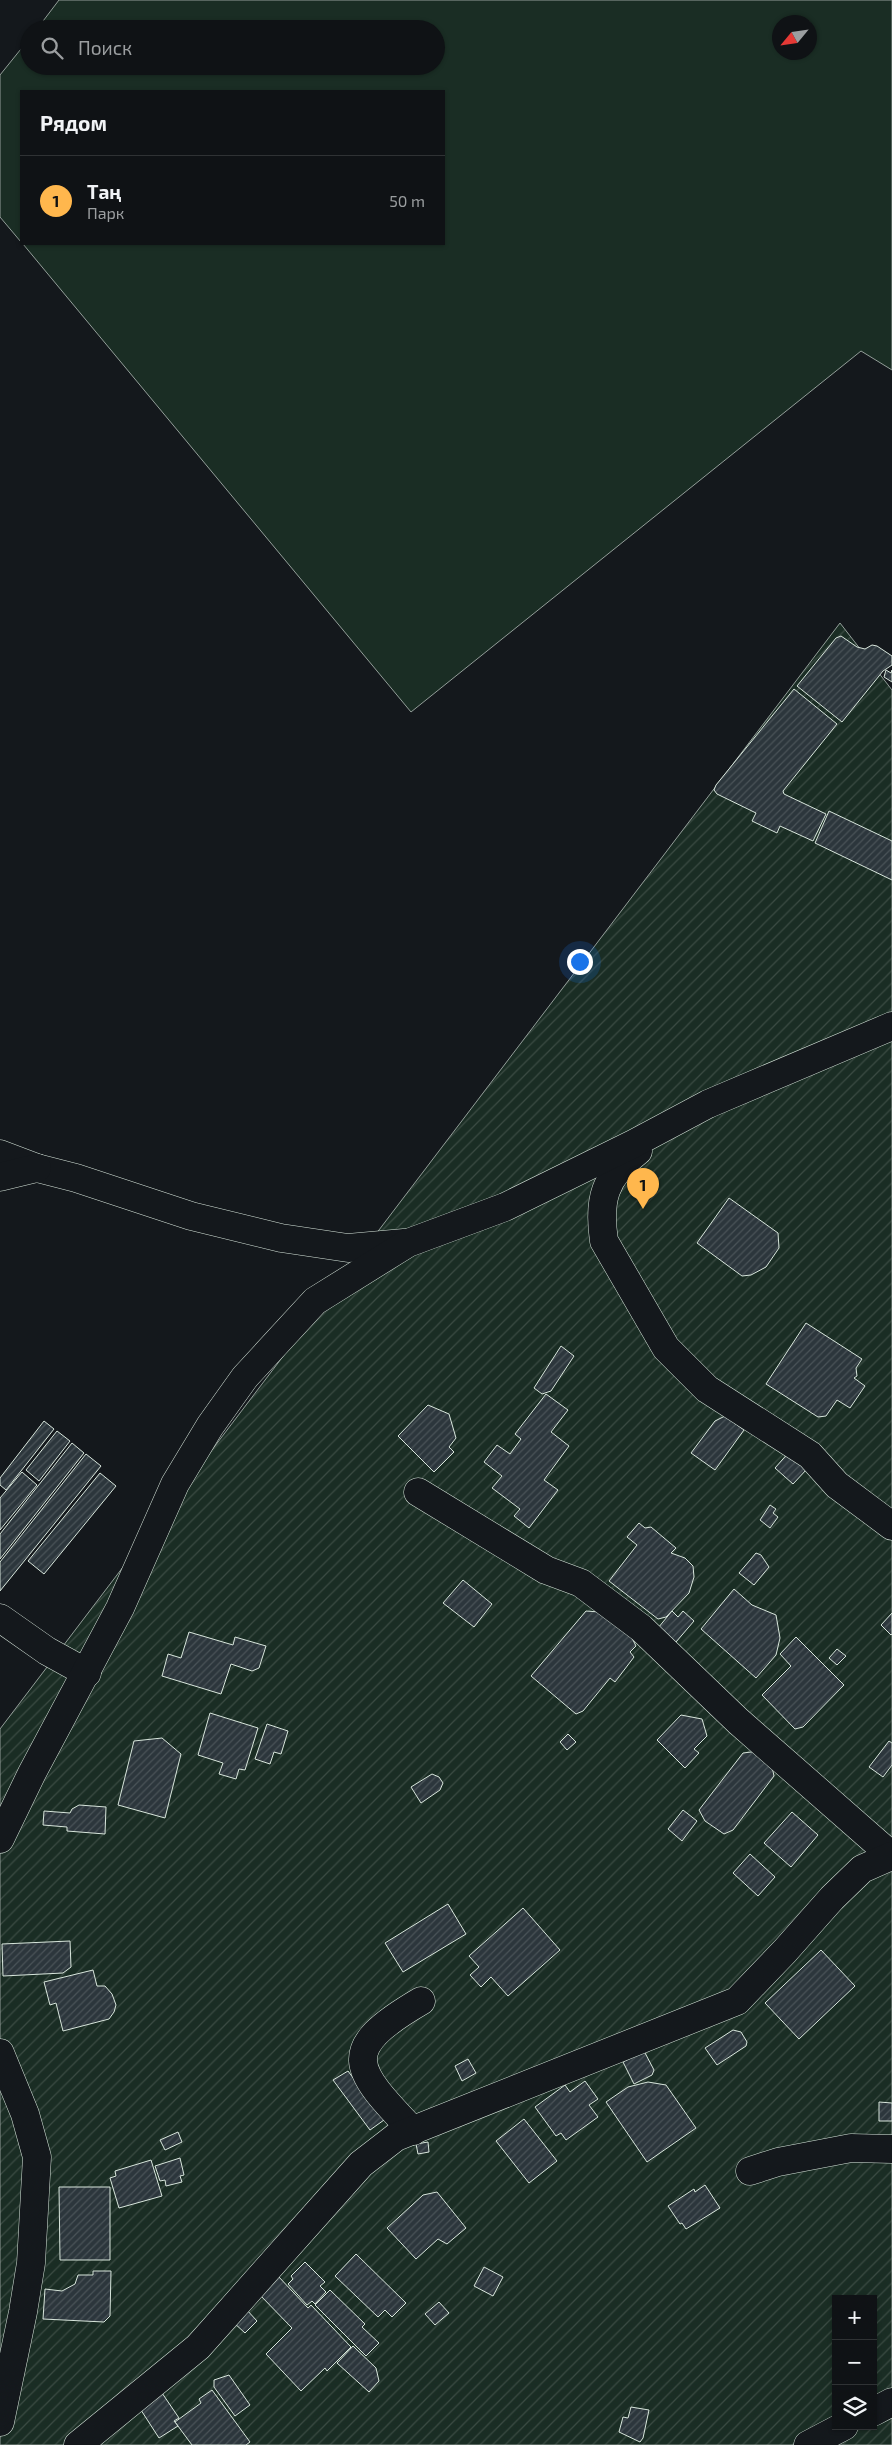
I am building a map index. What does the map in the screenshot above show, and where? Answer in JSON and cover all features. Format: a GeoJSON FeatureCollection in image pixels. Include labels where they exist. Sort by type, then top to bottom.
{"type":"FeatureCollection","features":[{"type":"Feature","properties":{"kind":"street"},"geometry":{"type":"LineString","coordinates":[[0,1840],[32,1772],[87,1673],[120,1608],[175,1484],[210,1426],[245,1377],[315,1300],[408,1243],[505,1207],[708,1104],[892,1026]]}},
{"type":"Feature","properties":{"kind":"street"},"geometry":{"type":"LineString","coordinates":[[659,1130],[656,1139],[621,1164],[611,1177],[603,1197],[601,1222],[604,1241],[622,1274],[666,1348],[707,1389],[810,1455],[837,1485],[892,1526]]}},
{"type":"Feature","properties":{"kind":"street"},"geometry":{"type":"LineString","coordinates":[[0,1154],[37,1168],[76,1178],[191,1216],[281,1238],[348,1248],[408,1243]]}},
{"type":"Feature","properties":{"kind":"street"},"geometry":{"type":"LineString","coordinates":[[0,1177],[37,1168]]}},
{"type":"Feature","properties":{"kind":"street"},"geometry":{"type":"LineString","coordinates":[[78,2445],[198,2347],[361,2164],[396,2137],[737,2001],[832,1898],[862,1869],[892,1856],[738,1721],[641,1628],[581,1583],[546,1570],[418,1492]]}},
{"type":"Feature","properties":{"kind":"street"},"geometry":{"type":"LineString","coordinates":[[0,1618],[47,1651],[87,1673]]}},
{"type":"Feature","properties":{"kind":"street"},"geometry":{"type":"LineString","coordinates":[[413,2131],[376,2093],[364,2071],[362,2058],[365,2046],[376,2031],[391,2018],[421,2001]]}},
{"type":"Feature","properties":{"kind":"street"},"geometry":{"type":"LineString","coordinates":[[0,2053],[25,2114],[37,2157],[37,2165],[31,2263],[23,2312],[0,2422]]}},
{"type":"Feature","properties":{"kind":"street"},"geometry":{"type":"LineString","coordinates":[[750,2171],[778,2162],[851,2148],[892,2149]]}},
{"type":"Feature","properties":{"kind":"street"},"geometry":{"type":"LineString","coordinates":[[877,2410],[892,2402]]}},
{"type":"Feature","properties":{"kind":"street"},"geometry":{"type":"LineString","coordinates":[[808,2445],[836,2430]]}},
{"type":"Feature","properties":{"kind":"green space"},"geometry":{"type":"Polygon","coordinates":[[[59,0],[892,0],[892,370],[861,351],[411,712],[24,245],[445,245],[445,90],[20,90],[20,241],[0,217],[0,75],[20,50],[20,75],[445,75],[445,20],[44,20],[59,0]]]}},
{"type":"Feature","properties":{"kind":"green space"},"geometry":{"type":"Polygon","coordinates":[[[840,623],[892,690],[892,2445],[0,2445],[0,1729],[840,623]]]}},
{"type":"Feature","properties":{"kind":"building"},"geometry":{"type":"Polygon","coordinates":[[[841,636],[857,647],[865,649],[872,645],[877,646],[892,656],[892,665],[883,671],[842,722],[797,686],[836,638],[841,636]]]}},
{"type":"Feature","properties":{"kind":"building"},"geometry":{"type":"Polygon","coordinates":[[[886,670],[891,673],[892,670],[892,682],[884,677],[886,670]]]}},
{"type":"Feature","properties":{"kind":"building"},"geometry":{"type":"Polygon","coordinates":[[[794,689],[837,724],[783,791],[784,794],[826,814],[813,841],[780,826],[777,833],[752,821],[756,813],[717,794],[714,790],[716,785],[794,689]]]}},
{"type":"Feature","properties":{"kind":"building"},"geometry":{"type":"Polygon","coordinates":[[[829,811],[892,841],[892,880],[815,843],[829,811]]]}},
{"type":"Feature","properties":{"kind":"building"},"geometry":{"type":"Polygon","coordinates":[[[729,1198],[778,1233],[779,1248],[766,1267],[751,1275],[742,1276],[697,1243],[729,1198]]]}},
{"type":"Feature","properties":{"kind":"building"},"geometry":{"type":"Polygon","coordinates":[[[806,1323],[862,1359],[856,1368],[857,1376],[854,1378],[865,1386],[850,1408],[837,1400],[826,1416],[818,1417],[766,1384],[806,1323]]]}},
{"type":"Feature","properties":{"kind":"building"},"geometry":{"type":"Polygon","coordinates":[[[561,1346],[574,1356],[551,1391],[542,1394],[534,1388],[561,1346]]]}},
{"type":"Feature","properties":{"kind":"building"},"geometry":{"type":"Polygon","coordinates":[[[546,1394],[568,1410],[551,1432],[569,1446],[544,1480],[558,1490],[529,1528],[514,1516],[520,1509],[492,1488],[502,1476],[484,1462],[497,1445],[510,1454],[521,1439],[515,1434],[546,1394]]]}},
{"type":"Feature","properties":{"kind":"building"},"geometry":{"type":"Polygon","coordinates":[[[428,1405],[449,1414],[456,1438],[449,1447],[454,1452],[434,1472],[398,1436],[428,1405]]]}},
{"type":"Feature","properties":{"kind":"building"},"geometry":{"type":"Polygon","coordinates":[[[725,1416],[744,1430],[715,1470],[691,1453],[715,1421],[725,1416]]]}},
{"type":"Feature","properties":{"kind":"building"},"geometry":{"type":"Polygon","coordinates":[[[44,1421],[54,1429],[6,1490],[0,1485],[0,1478],[44,1421]]]}},
{"type":"Feature","properties":{"kind":"building"},"geometry":{"type":"Polygon","coordinates":[[[57,1431],[70,1441],[39,1481],[26,1470],[57,1431]]]}},
{"type":"Feature","properties":{"kind":"building"},"geometry":{"type":"Polygon","coordinates":[[[72,1443],[84,1453],[0,1559],[0,1534],[72,1443]]]}},
{"type":"Feature","properties":{"kind":"building"},"geometry":{"type":"Polygon","coordinates":[[[790,1451],[807,1469],[793,1484],[775,1468],[790,1451]]]}},
{"type":"Feature","properties":{"kind":"building"},"geometry":{"type":"Polygon","coordinates":[[[86,1454],[101,1466],[0,1591],[0,1562],[86,1454]]]}},
{"type":"Feature","properties":{"kind":"building"},"geometry":{"type":"Polygon","coordinates":[[[22,1472],[37,1485],[0,1530],[0,1498],[22,1472]]]}},
{"type":"Feature","properties":{"kind":"building"},"geometry":{"type":"Polygon","coordinates":[[[100,1473],[116,1486],[44,1574],[28,1561],[100,1473]]]}},
{"type":"Feature","properties":{"kind":"building"},"geometry":{"type":"Polygon","coordinates":[[[770,1505],[776,1509],[773,1513],[778,1517],[770,1528],[760,1520],[770,1505]]]}},
{"type":"Feature","properties":{"kind":"building"},"geometry":{"type":"Polygon","coordinates":[[[639,1523],[645,1528],[651,1527],[676,1548],[671,1553],[685,1558],[693,1566],[694,1577],[689,1593],[666,1617],[658,1619],[609,1581],[637,1545],[627,1537],[639,1523]]]}},
{"type":"Feature","properties":{"kind":"building"},"geometry":{"type":"Polygon","coordinates":[[[756,1553],[761,1555],[769,1567],[754,1585],[739,1573],[756,1553]]]}},
{"type":"Feature","properties":{"kind":"building"},"geometry":{"type":"Polygon","coordinates":[[[463,1580],[492,1604],[474,1627],[443,1603],[463,1580]]]}},
{"type":"Feature","properties":{"kind":"building"},"geometry":{"type":"Polygon","coordinates":[[[734,1589],[752,1605],[776,1615],[780,1638],[776,1655],[756,1678],[701,1629],[734,1589]]]}},
{"type":"Feature","properties":{"kind":"building"},"geometry":{"type":"Polygon","coordinates":[[[586,1611],[613,1613],[628,1630],[636,1646],[630,1652],[634,1657],[615,1682],[610,1678],[583,1711],[576,1714],[531,1676],[586,1611]]]}},
{"type":"Feature","properties":{"kind":"building"},"geometry":{"type":"Polygon","coordinates":[[[672,1611],[678,1617],[683,1611],[694,1621],[676,1642],[658,1628],[672,1611]]]}},
{"type":"Feature","properties":{"kind":"building"},"geometry":{"type":"Polygon","coordinates":[[[892,1613],[892,1634],[891,1635],[881,1625],[892,1613]]]}},
{"type":"Feature","properties":{"kind":"building"},"geometry":{"type":"Polygon","coordinates":[[[189,1632],[233,1645],[235,1637],[266,1646],[259,1668],[252,1671],[231,1664],[221,1694],[162,1676],[168,1654],[181,1658],[189,1632]]]}},
{"type":"Feature","properties":{"kind":"building"},"geometry":{"type":"Polygon","coordinates":[[[796,1637],[844,1685],[803,1727],[795,1729],[762,1695],[791,1666],[780,1654],[796,1637]]]}},
{"type":"Feature","properties":{"kind":"building"},"geometry":{"type":"Polygon","coordinates":[[[837,1649],[846,1656],[837,1665],[829,1658],[837,1649]]]}},
{"type":"Feature","properties":{"kind":"building"},"geometry":{"type":"Polygon","coordinates":[[[210,1713],[258,1728],[245,1770],[239,1769],[236,1779],[219,1774],[223,1763],[198,1755],[210,1713]]]}},
{"type":"Feature","properties":{"kind":"building"},"geometry":{"type":"Polygon","coordinates":[[[681,1715],[702,1719],[707,1736],[694,1749],[699,1753],[685,1768],[657,1740],[681,1715]]]}},
{"type":"Feature","properties":{"kind":"building"},"geometry":{"type":"Polygon","coordinates":[[[267,1724],[288,1731],[281,1754],[274,1752],[270,1764],[255,1759],[267,1724]]]}},
{"type":"Feature","properties":{"kind":"building"},"geometry":{"type":"Polygon","coordinates":[[[568,1734],[576,1742],[567,1750],[560,1742],[568,1734]]]}},
{"type":"Feature","properties":{"kind":"building"},"geometry":{"type":"Polygon","coordinates":[[[162,1738],[181,1754],[165,1818],[118,1805],[134,1741],[162,1738]]]}},
{"type":"Feature","properties":{"kind":"building"},"geometry":{"type":"Polygon","coordinates":[[[889,1741],[892,1743],[892,1765],[883,1777],[869,1767],[889,1741]]]}},
{"type":"Feature","properties":{"kind":"building"},"geometry":{"type":"Polygon","coordinates":[[[759,1751],[771,1762],[774,1776],[733,1830],[724,1834],[705,1821],[699,1810],[743,1753],[759,1751]]]}},
{"type":"Feature","properties":{"kind":"building"},"geometry":{"type":"Polygon","coordinates":[[[432,1774],[439,1777],[443,1783],[440,1790],[421,1803],[411,1787],[432,1774]]]}},
{"type":"Feature","properties":{"kind":"building"},"geometry":{"type":"Polygon","coordinates":[[[79,1805],[106,1807],[105,1834],[67,1831],[67,1827],[43,1825],[44,1811],[70,1813],[72,1809],[79,1805]]]}},
{"type":"Feature","properties":{"kind":"building"},"geometry":{"type":"Polygon","coordinates":[[[683,1810],[697,1821],[682,1841],[668,1829],[683,1810]]]}},
{"type":"Feature","properties":{"kind":"building"},"geometry":{"type":"Polygon","coordinates":[[[792,1812],[818,1835],[791,1867],[764,1843],[792,1812]]]}},
{"type":"Feature","properties":{"kind":"building"},"geometry":{"type":"Polygon","coordinates":[[[750,1854],[775,1877],[758,1896],[733,1873],[750,1854]]]}},
{"type":"Feature","properties":{"kind":"building"},"geometry":{"type":"Polygon","coordinates":[[[448,1904],[466,1934],[403,1972],[385,1943],[448,1904]]]}},
{"type":"Feature","properties":{"kind":"building"},"geometry":{"type":"Polygon","coordinates":[[[523,1908],[560,1950],[508,1996],[491,1977],[481,1987],[470,1975],[479,1967],[469,1956],[523,1908]]]}},
{"type":"Feature","properties":{"kind":"building"},"geometry":{"type":"Polygon","coordinates":[[[70,1941],[71,1967],[63,1973],[3,1976],[2,1944],[70,1941]]]}},
{"type":"Feature","properties":{"kind":"building"},"geometry":{"type":"Polygon","coordinates":[[[821,1950],[855,1986],[799,2039],[765,2003],[821,1950]]]}},
{"type":"Feature","properties":{"kind":"building"},"geometry":{"type":"Polygon","coordinates":[[[93,1970],[97,1986],[105,1986],[112,1994],[116,2005],[114,2012],[109,2019],[63,2031],[56,2003],[50,2005],[44,1982],[93,1970]]]}},
{"type":"Feature","properties":{"kind":"building"},"geometry":{"type":"Polygon","coordinates":[[[733,2030],[741,2032],[747,2042],[746,2046],[717,2065],[705,2048],[733,2030]]]}},
{"type":"Feature","properties":{"kind":"building"},"geometry":{"type":"Polygon","coordinates":[[[644,2051],[654,2070],[652,2075],[634,2084],[623,2062],[644,2051]]]}},
{"type":"Feature","properties":{"kind":"building"},"geometry":{"type":"Polygon","coordinates":[[[468,2059],[476,2073],[462,2081],[455,2066],[468,2059]]]}},
{"type":"Feature","properties":{"kind":"building"},"geometry":{"type":"Polygon","coordinates":[[[348,2071],[384,2120],[370,2130],[333,2080],[348,2071]]]}},
{"type":"Feature","properties":{"kind":"building"},"geometry":{"type":"Polygon","coordinates":[[[585,2081],[598,2099],[589,2105],[598,2117],[566,2140],[561,2133],[556,2136],[535,2107],[565,2085],[570,2092],[585,2081]]]}},
{"type":"Feature","properties":{"kind":"building"},"geometry":{"type":"Polygon","coordinates":[[[648,2082],[666,2085],[696,2128],[647,2162],[606,2102],[628,2087],[648,2082]]]}},
{"type":"Feature","properties":{"kind":"building"},"geometry":{"type":"Polygon","coordinates":[[[879,2102],[892,2103],[892,2121],[879,2121],[879,2102]]]}},
{"type":"Feature","properties":{"kind":"building"},"geometry":{"type":"Polygon","coordinates":[[[524,2119],[557,2161],[529,2183],[496,2141],[524,2119]]]}},
{"type":"Feature","properties":{"kind":"building"},"geometry":{"type":"Polygon","coordinates":[[[178,2132],[182,2142],[165,2150],[160,2140],[178,2132]]]}},
{"type":"Feature","properties":{"kind":"building"},"geometry":{"type":"Polygon","coordinates":[[[428,2142],[429,2152],[418,2154],[416,2144],[428,2142]]]}},
{"type":"Feature","properties":{"kind":"building"},"geometry":{"type":"Polygon","coordinates":[[[180,2158],[184,2175],[180,2176],[182,2182],[166,2186],[165,2180],[160,2181],[155,2166],[180,2158]]]}},
{"type":"Feature","properties":{"kind":"building"},"geometry":{"type":"Polygon","coordinates":[[[151,2160],[162,2196],[119,2208],[110,2178],[116,2176],[115,2171],[151,2160]]]}},
{"type":"Feature","properties":{"kind":"building"},"geometry":{"type":"Polygon","coordinates":[[[705,2185],[720,2208],[686,2229],[682,2223],[680,2224],[668,2206],[694,2189],[695,2192],[705,2185]]]}},
{"type":"Feature","properties":{"kind":"building"},"geometry":{"type":"Polygon","coordinates":[[[59,2187],[110,2187],[110,2260],[60,2260],[59,2187]]]}},
{"type":"Feature","properties":{"kind":"building"},"geometry":{"type":"Polygon","coordinates":[[[437,2192],[466,2228],[447,2244],[438,2239],[416,2259],[387,2228],[423,2195],[437,2192]]]}},
{"type":"Feature","properties":{"kind":"building"},"geometry":{"type":"Polygon","coordinates":[[[356,2254],[406,2303],[392,2317],[385,2310],[378,2317],[335,2276],[356,2254]]]}},
{"type":"Feature","properties":{"kind":"building"},"geometry":{"type":"Polygon","coordinates":[[[305,2262],[325,2282],[320,2286],[326,2292],[315,2304],[312,2301],[307,2305],[288,2284],[293,2279],[291,2276],[305,2262]]]}},
{"type":"Feature","properties":{"kind":"building"},"geometry":{"type":"Polygon","coordinates":[[[484,2267],[503,2277],[493,2296],[474,2286],[484,2267]]]}},
{"type":"Feature","properties":{"kind":"building"},"geometry":{"type":"Polygon","coordinates":[[[93,2271],[111,2271],[110,2316],[104,2322],[43,2319],[45,2289],[62,2291],[75,2284],[78,2275],[93,2275],[93,2271]]]}},
{"type":"Feature","properties":{"kind":"building"},"geometry":{"type":"Polygon","coordinates":[[[278,2276],[308,2308],[311,2305],[351,2347],[327,2371],[325,2368],[301,2391],[266,2354],[292,2328],[259,2294],[278,2276]]]}},
{"type":"Feature","properties":{"kind":"building"},"geometry":{"type":"Polygon","coordinates":[[[330,2290],[365,2324],[362,2327],[379,2343],[366,2356],[315,2305],[330,2290]]]}},
{"type":"Feature","properties":{"kind":"building"},"geometry":{"type":"Polygon","coordinates":[[[439,2302],[449,2313],[435,2325],[425,2314],[439,2302]]]}},
{"type":"Feature","properties":{"kind":"building"},"geometry":{"type":"Polygon","coordinates":[[[246,2309],[257,2321],[245,2333],[233,2322],[246,2309]]]}},
{"type":"Feature","properties":{"kind":"building"},"geometry":{"type":"Polygon","coordinates":[[[353,2346],[376,2368],[379,2381],[369,2392],[337,2363],[353,2346]]]}},
{"type":"Feature","properties":{"kind":"building"},"geometry":{"type":"Polygon","coordinates":[[[229,2375],[250,2405],[235,2416],[214,2387],[214,2380],[229,2375]]]}},
{"type":"Feature","properties":{"kind":"building"},"geometry":{"type":"Polygon","coordinates":[[[212,2390],[250,2442],[246,2445],[192,2445],[175,2422],[201,2403],[199,2399],[212,2390]]]}},
{"type":"Feature","properties":{"kind":"building"},"geometry":{"type":"Polygon","coordinates":[[[162,2393],[179,2418],[174,2421],[178,2426],[159,2438],[139,2407],[162,2393]]]}},
{"type":"Feature","properties":{"kind":"building"},"geometry":{"type":"Polygon","coordinates":[[[631,2407],[649,2410],[643,2438],[640,2442],[619,2432],[623,2417],[628,2418],[631,2407]]]}},
{"type":"Feature","properties":{"kind":"place","name":"Таң"},"geometry":{"type":"Point","coordinates":[643,1209]}}]}
